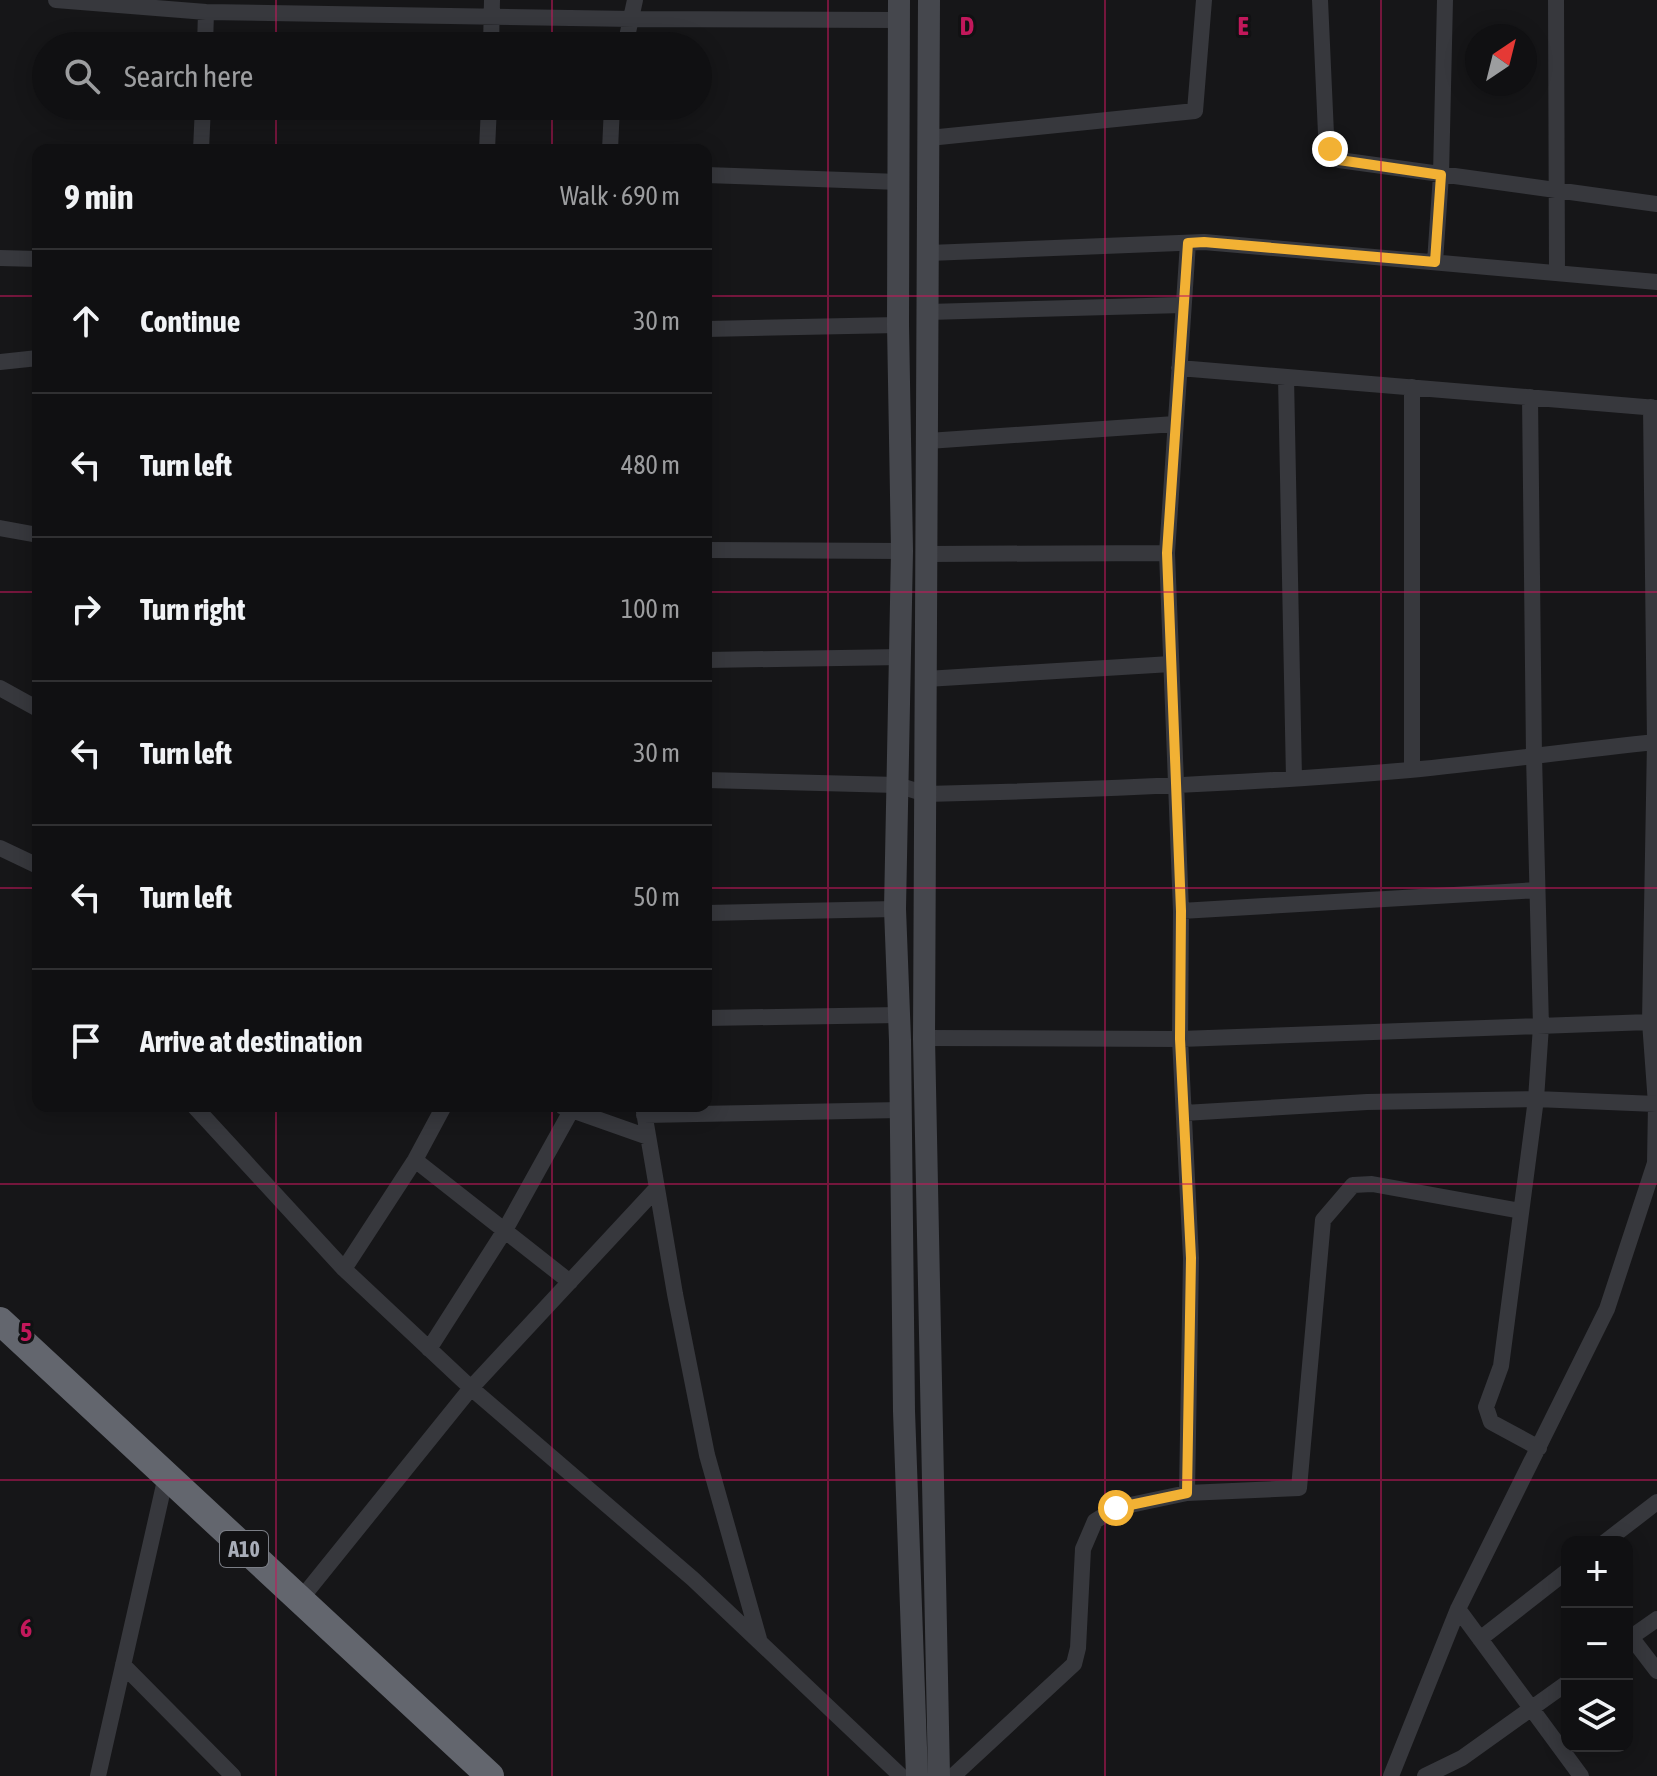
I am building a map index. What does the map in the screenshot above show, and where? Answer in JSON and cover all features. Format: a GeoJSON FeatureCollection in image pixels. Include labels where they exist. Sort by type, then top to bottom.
{"type":"FeatureCollection","features":[{"type":"Feature","properties":{"kind":"highway","name":"A10"},"geometry":{"type":"LineString","coordinates":[[0,1321],[490,1776]]}},
{"type":"Feature","properties":{"kind":"main road"},"geometry":{"type":"LineString","coordinates":[[929,0],[924,1038],[939,1776]]}},
{"type":"Feature","properties":{"kind":"main road"},"geometry":{"type":"LineString","coordinates":[[899,10],[898,325],[902,657],[895,909],[904,1411],[917,1776]]}},
{"type":"Feature","properties":{"kind":"street"},"geometry":{"type":"LineString","coordinates":[[56,0],[206,12],[323,7],[492,8],[633,19],[899,10]]}},
{"type":"Feature","properties":{"kind":"street"},"geometry":{"type":"LineString","coordinates":[[629,32],[635,0]]}},
{"type":"Feature","properties":{"kind":"street"},"geometry":{"type":"LineString","coordinates":[[929,138],[1195,111],[1204,0]]}},
{"type":"Feature","properties":{"kind":"street"},"geometry":{"type":"LineString","coordinates":[[1320,0],[1326,134],[1330,149],[1339,160],[1657,204]]}},
{"type":"Feature","properties":{"kind":"street"},"geometry":{"type":"LineString","coordinates":[[1435,262],[1441,175],[1445,0]]}},
{"type":"Feature","properties":{"kind":"street"},"geometry":{"type":"LineString","coordinates":[[1556,0],[1557,273]]}},
{"type":"Feature","properties":{"kind":"street"},"geometry":{"type":"LineString","coordinates":[[491,32],[492,8]]}},
{"type":"Feature","properties":{"kind":"street"},"geometry":{"type":"LineString","coordinates":[[205,32],[206,12]]}},
{"type":"Feature","properties":{"kind":"street"},"geometry":{"type":"LineString","coordinates":[[201,144],[202,120]]}},
{"type":"Feature","properties":{"kind":"street"},"geometry":{"type":"LineString","coordinates":[[487,144],[488,120]]}},
{"type":"Feature","properties":{"kind":"street"},"geometry":{"type":"LineString","coordinates":[[610,144],[611,120]]}},
{"type":"Feature","properties":{"kind":"street"},"geometry":{"type":"LineString","coordinates":[[712,175],[899,182]]}},
{"type":"Feature","properties":{"kind":"street"},"geometry":{"type":"LineString","coordinates":[[929,253],[1204,242],[1657,282]]}},
{"type":"Feature","properties":{"kind":"street"},"geometry":{"type":"LineString","coordinates":[[1187,1493],[1191,1258],[1180,1039],[1181,911],[1167,553],[1188,243]]}},
{"type":"Feature","properties":{"kind":"street"},"geometry":{"type":"LineString","coordinates":[[0,258],[32,259]]}},
{"type":"Feature","properties":{"kind":"street"},"geometry":{"type":"LineString","coordinates":[[928,312],[1183,305]]}},
{"type":"Feature","properties":{"kind":"street"},"geometry":{"type":"LineString","coordinates":[[712,329],[898,325]]}},
{"type":"Feature","properties":{"kind":"street"},"geometry":{"type":"LineString","coordinates":[[0,362],[32,359]]}},
{"type":"Feature","properties":{"kind":"street"},"geometry":{"type":"LineString","coordinates":[[1179,368],[1654,408],[1656,742],[1654,966],[1650,1022],[1656,1104],[1655,1163],[1607,1309],[1458,1609],[1391,1776]]}},
{"type":"Feature","properties":{"kind":"street"},"geometry":{"type":"LineString","coordinates":[[1286,377],[1294,779]]}},
{"type":"Feature","properties":{"kind":"street"},"geometry":{"type":"LineString","coordinates":[[1412,387],[1412,770]]}},
{"type":"Feature","properties":{"kind":"street"},"geometry":{"type":"LineString","coordinates":[[1530,397],[1541,1026],[1536,1099],[1501,1366],[1486,1407],[1491,1422],[1539,1448]]}},
{"type":"Feature","properties":{"kind":"street"},"geometry":{"type":"LineString","coordinates":[[928,441],[1175,424]]}},
{"type":"Feature","properties":{"kind":"street"},"geometry":{"type":"LineString","coordinates":[[0,528],[32,534]]}},
{"type":"Feature","properties":{"kind":"street"},"geometry":{"type":"LineString","coordinates":[[712,550],[902,551]]}},
{"type":"Feature","properties":{"kind":"street"},"geometry":{"type":"LineString","coordinates":[[928,554],[1167,553]]}},
{"type":"Feature","properties":{"kind":"street"},"geometry":{"type":"LineString","coordinates":[[712,660],[902,657]]}},
{"type":"Feature","properties":{"kind":"street"},"geometry":{"type":"LineString","coordinates":[[926,679],[1171,664]]}},
{"type":"Feature","properties":{"kind":"street"},"geometry":{"type":"LineString","coordinates":[[0,688],[32,706]]}},
{"type":"Feature","properties":{"kind":"street"},"geometry":{"type":"LineString","coordinates":[[712,780],[897,785],[926,794],[1176,787],[1412,770],[1617,744],[1656,742]]}},
{"type":"Feature","properties":{"kind":"street"},"geometry":{"type":"LineString","coordinates":[[0,848],[32,863]]}},
{"type":"Feature","properties":{"kind":"street"},"geometry":{"type":"LineString","coordinates":[[1181,911],[1537,890]]}},
{"type":"Feature","properties":{"kind":"street"},"geometry":{"type":"LineString","coordinates":[[712,913],[895,909]]}},
{"type":"Feature","properties":{"kind":"street"},"geometry":{"type":"LineString","coordinates":[[712,1018],[899,1015]]}},
{"type":"Feature","properties":{"kind":"street"},"geometry":{"type":"LineString","coordinates":[[924,1038],[1180,1039],[1650,1022]]}},
{"type":"Feature","properties":{"kind":"street"},"geometry":{"type":"LineString","coordinates":[[1184,1113],[1367,1102],[1536,1099],[1656,1104]]}},
{"type":"Feature","properties":{"kind":"street"},"geometry":{"type":"LineString","coordinates":[[712,1110],[900,1110]]}},
{"type":"Feature","properties":{"kind":"street"},"geometry":{"type":"LineString","coordinates":[[200,1112],[344,1269],[471,1388],[693,1579],[901,1776]]}},
{"type":"Feature","properties":{"kind":"street"},"geometry":{"type":"LineString","coordinates":[[344,1269],[415,1160],[441,1112]]}},
{"type":"Feature","properties":{"kind":"street"},"geometry":{"type":"LineString","coordinates":[[429,1349],[505,1230],[564,1112]]}},
{"type":"Feature","properties":{"kind":"street"},"geometry":{"type":"LineString","coordinates":[[577,1112],[648,1137]]}},
{"type":"Feature","properties":{"kind":"street"},"geometry":{"type":"LineString","coordinates":[[644,1112],[707,1455],[759,1640]]}},
{"type":"Feature","properties":{"kind":"street"},"geometry":{"type":"LineString","coordinates":[[415,1160],[570,1282]]}},
{"type":"Feature","properties":{"kind":"street"},"geometry":{"type":"LineString","coordinates":[[953,1776],[1074,1664],[1078,1648],[1083,1549],[1095,1521],[1116,1508],[1187,1493],[1299,1488],[1323,1220],[1353,1185],[1372,1184],[1521,1211]]}},
{"type":"Feature","properties":{"kind":"street"},"geometry":{"type":"LineString","coordinates":[[300,1600],[471,1388],[657,1188]]}},
{"type":"Feature","properties":{"kind":"street"},"geometry":{"type":"LineString","coordinates":[[98,1776],[166,1476]]}},
{"type":"Feature","properties":{"kind":"street"},"geometry":{"type":"LineString","coordinates":[[1613,1536],[1657,1502]]}},
{"type":"Feature","properties":{"kind":"street"},"geometry":{"type":"LineString","coordinates":[[1480,1639],[1561,1576]]}},
{"type":"Feature","properties":{"kind":"street"},"geometry":{"type":"LineString","coordinates":[[1458,1609],[1581,1776]]}},
{"type":"Feature","properties":{"kind":"street"},"geometry":{"type":"LineString","coordinates":[[1633,1636],[1657,1619]]}},
{"type":"Feature","properties":{"kind":"street"},"geometry":{"type":"LineString","coordinates":[[1633,1644],[1657,1671]]}},
{"type":"Feature","properties":{"kind":"street"},"geometry":{"type":"LineString","coordinates":[[123,1665],[233,1776]]}},
{"type":"Feature","properties":{"kind":"street"},"geometry":{"type":"LineString","coordinates":[[1430,1775],[1462,1758],[1561,1687]]}},
{"type":"Feature","properties":{"kind":"route"},"geometry":{"type":"LineString","coordinates":[[1116,1508],[1187,1493],[1191,1258],[1180,1039],[1181,911],[1167,553],[1188,243],[1435,262],[1441,175],[1339,160],[1330,149]]}}]}
